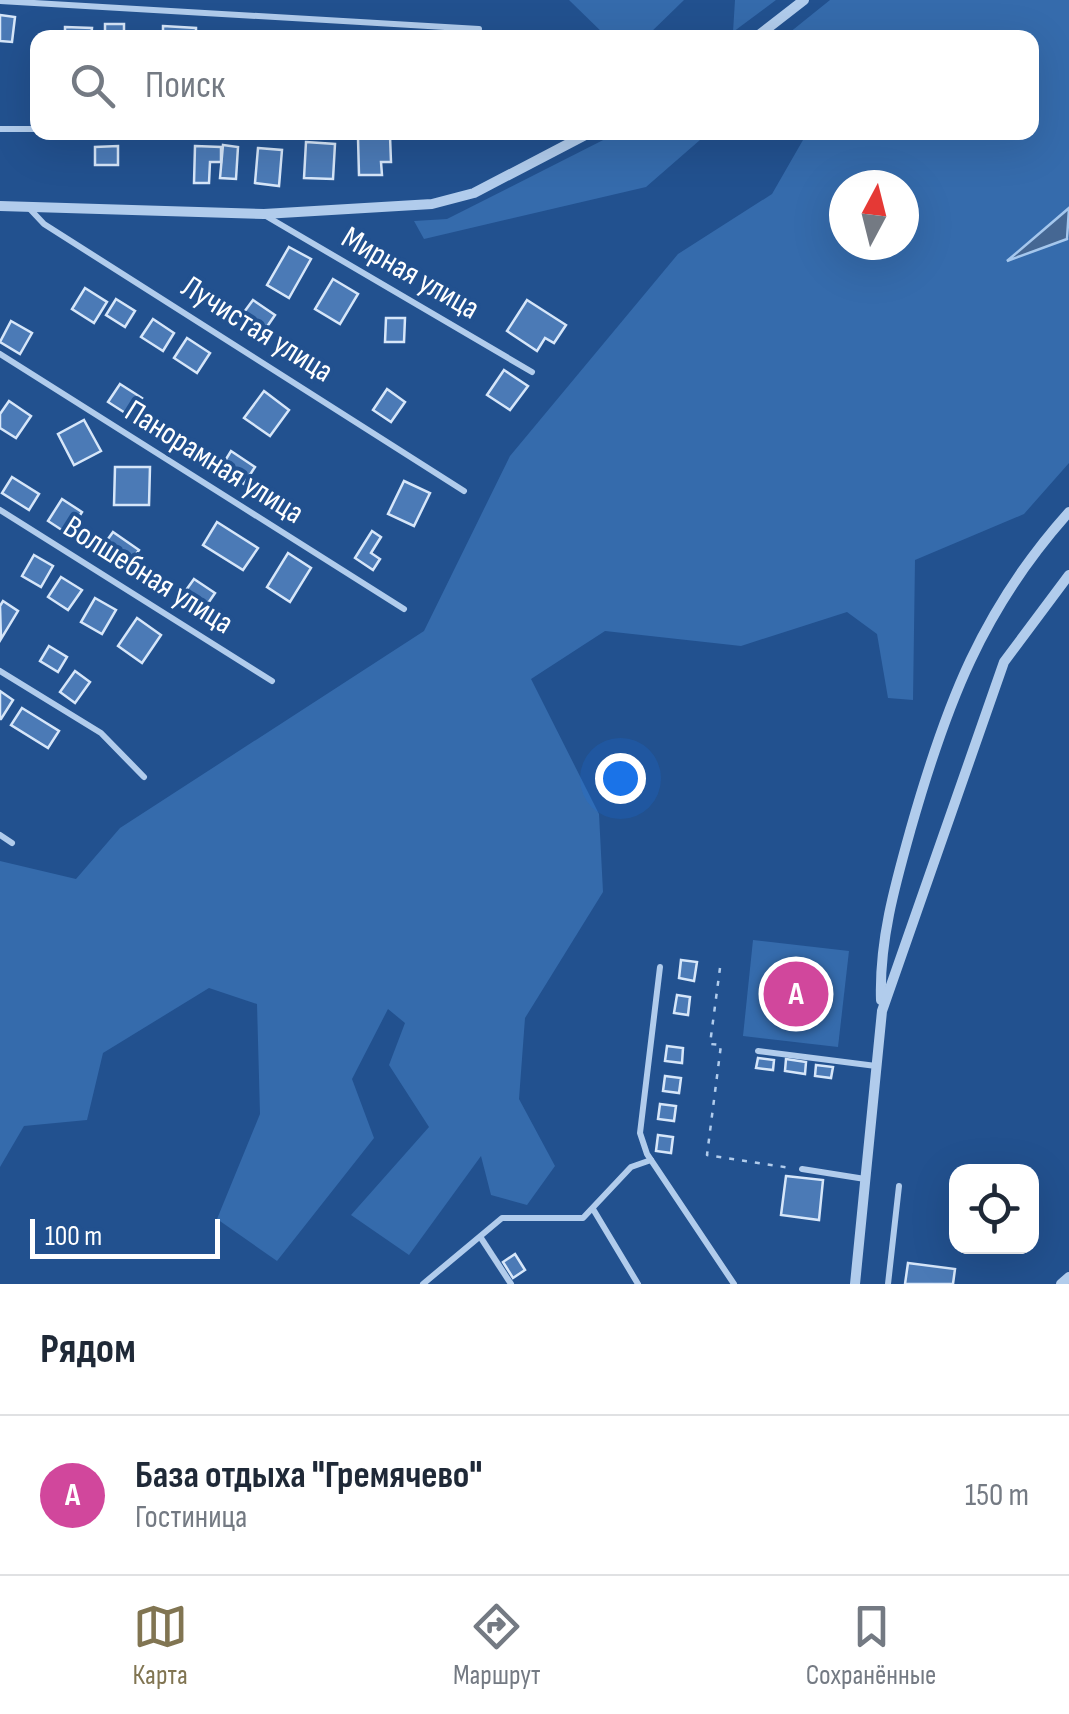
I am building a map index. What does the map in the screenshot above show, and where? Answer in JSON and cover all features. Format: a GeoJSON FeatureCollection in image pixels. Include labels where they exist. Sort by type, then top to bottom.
{"type":"FeatureCollection","features":[{"type":"Feature","properties":{"kind":"street"},"geometry":{"type":"LineString","coordinates":[[765,30],[804,0]]}},
{"type":"Feature","properties":{"kind":"street"},"geometry":{"type":"LineString","coordinates":[[0,206],[264,214],[432,204],[474,193],[577,140]]}},
{"type":"Feature","properties":{"kind":"street"},"geometry":{"type":"LineString","coordinates":[[855,1284],[882,1012],[883,948],[894,889],[946,708],[972,650],[1026,560],[1069,512]]}},
{"type":"Feature","properties":{"kind":"street"},"geometry":{"type":"LineString","coordinates":[[882,1012],[1004,662],[1069,575]]}},
{"type":"Feature","properties":{"kind":"street"},"geometry":{"type":"LineString","coordinates":[[1061,1284],[1069,1277]]}},
{"type":"Feature","properties":{"kind":"lane"},"geometry":{"type":"LineString","coordinates":[[0,1],[479,30]]}},
{"type":"Feature","properties":{"kind":"lane"},"geometry":{"type":"LineString","coordinates":[[0,129],[30,129]]}},
{"type":"Feature","properties":{"kind":"lane","name":"Лучистая улица"},"geometry":{"type":"LineString","coordinates":[[27,206],[44,224],[464,490]]}},
{"type":"Feature","properties":{"kind":"lane","name":"Мирная улица"},"geometry":{"type":"LineString","coordinates":[[264,214],[532,372]]}},
{"type":"Feature","properties":{"kind":"lane","name":"Панорамная улица"},"geometry":{"type":"LineString","coordinates":[[0,354],[404,609]]}},
{"type":"Feature","properties":{"kind":"lane","name":"Волшебная улица"},"geometry":{"type":"LineString","coordinates":[[0,510],[272,680]]}},
{"type":"Feature","properties":{"kind":"lane"},"geometry":{"type":"LineString","coordinates":[[0,671],[102,733],[144,777]]}},
{"type":"Feature","properties":{"kind":"lane"},"geometry":{"type":"LineString","coordinates":[[0,835],[12,843]]}},
{"type":"Feature","properties":{"kind":"lane"},"geometry":{"type":"LineString","coordinates":[[660,967],[640,1134],[651,1160],[734,1284]]}},
{"type":"Feature","properties":{"kind":"lane"},"geometry":{"type":"LineString","coordinates":[[758,1052],[876,1066]]}},
{"type":"Feature","properties":{"kind":"lane"},"geometry":{"type":"LineString","coordinates":[[423,1284],[502,1218],[570,1221],[593,1209],[631,1167],[651,1160]]}},
{"type":"Feature","properties":{"kind":"lane"},"geometry":{"type":"LineString","coordinates":[[802,1169],[866,1178]]}},
{"type":"Feature","properties":{"kind":"lane"},"geometry":{"type":"LineString","coordinates":[[888,1284],[898,1186]]}},
{"type":"Feature","properties":{"kind":"lane"},"geometry":{"type":"LineString","coordinates":[[593,1209],[638,1284]]}},
{"type":"Feature","properties":{"kind":"lane"},"geometry":{"type":"LineString","coordinates":[[481,1238],[511,1284]]}},
{"type":"Feature","properties":{"kind":"path"},"geometry":{"type":"LineString","coordinates":[[720,968],[710,1044],[721,1045],[706,1155],[802,1169]]}},
{"type":"Feature","properties":{"kind":"shaded area"},"geometry":{"type":"Polygon","coordinates":[[[569,0],[684,0],[653,30],[600,30],[569,0]]]}},
{"type":"Feature","properties":{"kind":"shaded area"},"geometry":{"type":"Polygon","coordinates":[[[735,0],[776,0],[736,30],[735,0]]]}},
{"type":"Feature","properties":{"kind":"shaded area"},"geometry":{"type":"Polygon","coordinates":[[[830,0],[1069,0],[1069,208],[1009,259],[1069,238],[1069,463],[1024,514],[915,560],[913,700],[888,698],[877,634],[847,612],[741,646],[605,631],[531,679],[599,814],[603,892],[525,1018],[519,1099],[555,1166],[527,1205],[491,1195],[481,1156],[409,1255],[351,1215],[429,1127],[389,1065],[405,1023],[388,1009],[352,1079],[374,1138],[277,1261],[217,1219],[260,1114],[257,1004],[209,988],[103,1053],[87,1120],[24,1126],[0,1167],[0,861],[76,879],[120,828],[424,631],[510,456],[678,254],[772,194],[803,140],[1039,140],[1039,30],[793,30],[830,0]]]}},
{"type":"Feature","properties":{"kind":"shaded area"},"geometry":{"type":"Polygon","coordinates":[[[603,140],[700,140],[646,187],[424,239],[414,221],[447,219],[603,140]]]}},
{"type":"Feature","properties":{"kind":"shaded area"},"geometry":{"type":"Polygon","coordinates":[[[1069,208],[1067,239],[1007,261],[1069,208]]]}},
{"type":"Feature","properties":{"kind":"shaded area"},"geometry":{"type":"Polygon","coordinates":[[[753,940],[849,951],[838,1047],[743,1036],[753,940]]]}},
{"type":"Feature","properties":{"kind":"building"},"geometry":{"type":"Polygon","coordinates":[[[0,15],[15,17],[12,42],[0,41],[0,15]]]}},
{"type":"Feature","properties":{"kind":"building"},"geometry":{"type":"Polygon","coordinates":[[[105,24],[124,24],[124,30],[105,30],[105,24]]]}},
{"type":"Feature","properties":{"kind":"building"},"geometry":{"type":"Polygon","coordinates":[[[163,26],[196,28],[196,30],[163,30],[163,26]]]}},
{"type":"Feature","properties":{"kind":"building"},"geometry":{"type":"Polygon","coordinates":[[[65,27],[92,28],[92,30],[65,27]]]}},
{"type":"Feature","properties":{"kind":"building"},"geometry":{"type":"Polygon","coordinates":[[[358,140],[390,140],[391,162],[381,162],[382,175],[359,175],[358,140]]]}},
{"type":"Feature","properties":{"kind":"building"},"geometry":{"type":"Polygon","coordinates":[[[306,142],[335,144],[333,179],[304,178],[306,142]]]}},
{"type":"Feature","properties":{"kind":"building"},"geometry":{"type":"Polygon","coordinates":[[[223,145],[238,147],[236,179],[220,178],[223,145]]]}},
{"type":"Feature","properties":{"kind":"building"},"geometry":{"type":"Polygon","coordinates":[[[118,146],[118,165],[95,165],[95,147],[118,146]]]}},
{"type":"Feature","properties":{"kind":"building"},"geometry":{"type":"Polygon","coordinates":[[[195,146],[221,147],[221,162],[210,162],[209,183],[194,183],[195,146]]]}},
{"type":"Feature","properties":{"kind":"building"},"geometry":{"type":"Polygon","coordinates":[[[258,148],[282,150],[279,186],[255,183],[258,148]]]}},
{"type":"Feature","properties":{"kind":"building"},"geometry":{"type":"Polygon","coordinates":[[[289,247],[311,259],[289,298],[267,285],[289,247]]]}},
{"type":"Feature","properties":{"kind":"building"},"geometry":{"type":"Polygon","coordinates":[[[333,279],[358,294],[340,324],[315,309],[333,279]]]}},
{"type":"Feature","properties":{"kind":"building"},"geometry":{"type":"Polygon","coordinates":[[[85,288],[107,302],[94,323],[72,309],[85,288]]]}},
{"type":"Feature","properties":{"kind":"building"},"geometry":{"type":"Polygon","coordinates":[[[116,299],[135,311],[125,327],[106,315],[116,299]]]}},
{"type":"Feature","properties":{"kind":"building"},"geometry":{"type":"Polygon","coordinates":[[[253,300],[275,315],[262,334],[239,319],[253,300]]]}},
{"type":"Feature","properties":{"kind":"building"},"geometry":{"type":"Polygon","coordinates":[[[527,300],[566,325],[554,343],[545,338],[537,351],[507,331],[527,300]]]}},
{"type":"Feature","properties":{"kind":"building"},"geometry":{"type":"Polygon","coordinates":[[[386,318],[405,318],[404,342],[385,342],[386,318]]]}},
{"type":"Feature","properties":{"kind":"building"},"geometry":{"type":"Polygon","coordinates":[[[153,319],[174,333],[163,351],[141,337],[153,319]]]}},
{"type":"Feature","properties":{"kind":"building"},"geometry":{"type":"Polygon","coordinates":[[[11,321],[32,333],[20,354],[0,342],[11,321]]]}},
{"type":"Feature","properties":{"kind":"building"},"geometry":{"type":"Polygon","coordinates":[[[187,338],[210,353],[197,373],[174,358],[187,338]]]}},
{"type":"Feature","properties":{"kind":"building"},"geometry":{"type":"Polygon","coordinates":[[[504,370],[528,386],[510,410],[487,395],[504,370]]]}},
{"type":"Feature","properties":{"kind":"building"},"geometry":{"type":"Polygon","coordinates":[[[120,384],[142,398],[130,416],[108,402],[120,384]]]}},
{"type":"Feature","properties":{"kind":"building"},"geometry":{"type":"Polygon","coordinates":[[[387,389],[405,402],[391,422],[373,410],[387,389]]]}},
{"type":"Feature","properties":{"kind":"building"},"geometry":{"type":"Polygon","coordinates":[[[264,391],[289,410],[270,436],[244,418],[264,391]]]}},
{"type":"Feature","properties":{"kind":"building"},"geometry":{"type":"Polygon","coordinates":[[[9,401],[31,416],[16,438],[0,428],[0,414],[9,401]]]}},
{"type":"Feature","properties":{"kind":"building"},"geometry":{"type":"Polygon","coordinates":[[[84,420],[101,451],[74,465],[58,434],[84,420]]]}},
{"type":"Feature","properties":{"kind":"building"},"geometry":{"type":"Polygon","coordinates":[[[231,451],[255,467],[244,484],[220,469],[231,451]]]}},
{"type":"Feature","properties":{"kind":"building"},"geometry":{"type":"Polygon","coordinates":[[[115,467],[150,467],[149,505],[114,505],[115,467]]]}},
{"type":"Feature","properties":{"kind":"building"},"geometry":{"type":"Polygon","coordinates":[[[12,477],[39,494],[29,510],[2,493],[12,477]]]}},
{"type":"Feature","properties":{"kind":"building"},"geometry":{"type":"Polygon","coordinates":[[[404,481],[430,493],[414,526],[388,514],[404,481]]]}},
{"type":"Feature","properties":{"kind":"building"},"geometry":{"type":"Polygon","coordinates":[[[62,499],[82,512],[68,534],[48,521],[62,499]]]}},
{"type":"Feature","properties":{"kind":"building"},"geometry":{"type":"Polygon","coordinates":[[[217,522],[258,548],[243,570],[203,545],[217,522]]]}},
{"type":"Feature","properties":{"kind":"building"},"geometry":{"type":"Polygon","coordinates":[[[372,531],[381,537],[371,553],[380,559],[373,570],[355,558],[372,531]]]}},
{"type":"Feature","properties":{"kind":"building"},"geometry":{"type":"Polygon","coordinates":[[[113,532],[139,550],[124,571],[98,553],[113,532]]]}},
{"type":"Feature","properties":{"kind":"building"},"geometry":{"type":"Polygon","coordinates":[[[288,553],[311,568],[290,602],[267,587],[288,553]]]}},
{"type":"Feature","properties":{"kind":"building"},"geometry":{"type":"Polygon","coordinates":[[[34,555],[53,566],[41,587],[22,576],[34,555]]]}},
{"type":"Feature","properties":{"kind":"building"},"geometry":{"type":"Polygon","coordinates":[[[61,577],[82,590],[68,610],[48,597],[61,577]]]}},
{"type":"Feature","properties":{"kind":"building"},"geometry":{"type":"Polygon","coordinates":[[[194,579],[215,593],[200,615],[179,600],[194,579]]]}},
{"type":"Feature","properties":{"kind":"building"},"geometry":{"type":"Polygon","coordinates":[[[95,598],[116,610],[102,634],[81,622],[95,598]]]}},
{"type":"Feature","properties":{"kind":"building"},"geometry":{"type":"Polygon","coordinates":[[[3,601],[18,611],[1,639],[0,606],[3,601]]]}},
{"type":"Feature","properties":{"kind":"building"},"geometry":{"type":"Polygon","coordinates":[[[137,618],[161,635],[142,663],[118,646],[137,618]]]}},
{"type":"Feature","properties":{"kind":"building"},"geometry":{"type":"Polygon","coordinates":[[[49,646],[67,657],[58,672],[40,661],[49,646]]]}},
{"type":"Feature","properties":{"kind":"building"},"geometry":{"type":"Polygon","coordinates":[[[75,671],[90,682],[75,703],[60,692],[75,671]]]}},
{"type":"Feature","properties":{"kind":"building"},"geometry":{"type":"Polygon","coordinates":[[[0,691],[13,700],[1,719],[0,719],[0,691]]]}},
{"type":"Feature","properties":{"kind":"building"},"geometry":{"type":"Polygon","coordinates":[[[22,708],[59,731],[48,748],[11,725],[22,708]]]}},
{"type":"Feature","properties":{"kind":"building"},"geometry":{"type":"Polygon","coordinates":[[[681,960],[697,962],[694,981],[679,978],[681,960]]]}},
{"type":"Feature","properties":{"kind":"building"},"geometry":{"type":"Polygon","coordinates":[[[677,995],[690,997],[688,1015],[674,1013],[677,995]]]}},
{"type":"Feature","properties":{"kind":"building"},"geometry":{"type":"Polygon","coordinates":[[[667,1046],[683,1048],[682,1063],[665,1061],[667,1046]]]}},
{"type":"Feature","properties":{"kind":"building"},"geometry":{"type":"Polygon","coordinates":[[[758,1058],[774,1060],[773,1070],[756,1068],[758,1058]]]}},
{"type":"Feature","properties":{"kind":"building"},"geometry":{"type":"Polygon","coordinates":[[[786,1059],[806,1062],[805,1074],[785,1071],[786,1059]]]}},
{"type":"Feature","properties":{"kind":"building"},"geometry":{"type":"Polygon","coordinates":[[[816,1065],[833,1067],[831,1078],[815,1076],[816,1065]]]}},
{"type":"Feature","properties":{"kind":"building"},"geometry":{"type":"Polygon","coordinates":[[[665,1076],[681,1078],[679,1093],[663,1091],[665,1076]]]}},
{"type":"Feature","properties":{"kind":"building"},"geometry":{"type":"Polygon","coordinates":[[[660,1104],[676,1106],[674,1121],[658,1119],[660,1104]]]}},
{"type":"Feature","properties":{"kind":"building"},"geometry":{"type":"Polygon","coordinates":[[[658,1135],[673,1137],[671,1153],[656,1151],[658,1135]]]}},
{"type":"Feature","properties":{"kind":"building"},"geometry":{"type":"Polygon","coordinates":[[[786,1176],[823,1180],[819,1220],[781,1215],[786,1176]]]}},
{"type":"Feature","properties":{"kind":"building"},"geometry":{"type":"Polygon","coordinates":[[[515,1254],[525,1270],[513,1278],[503,1262],[515,1254]]]}},
{"type":"Feature","properties":{"kind":"building"},"geometry":{"type":"Polygon","coordinates":[[[908,1263],[955,1269],[953,1284],[905,1284],[908,1263]]]}},
{"type":"Feature","properties":{"kind":"place","name":"База отдыха \"Гремячево\""},"geometry":{"type":"Point","coordinates":[796,994]}}]}
